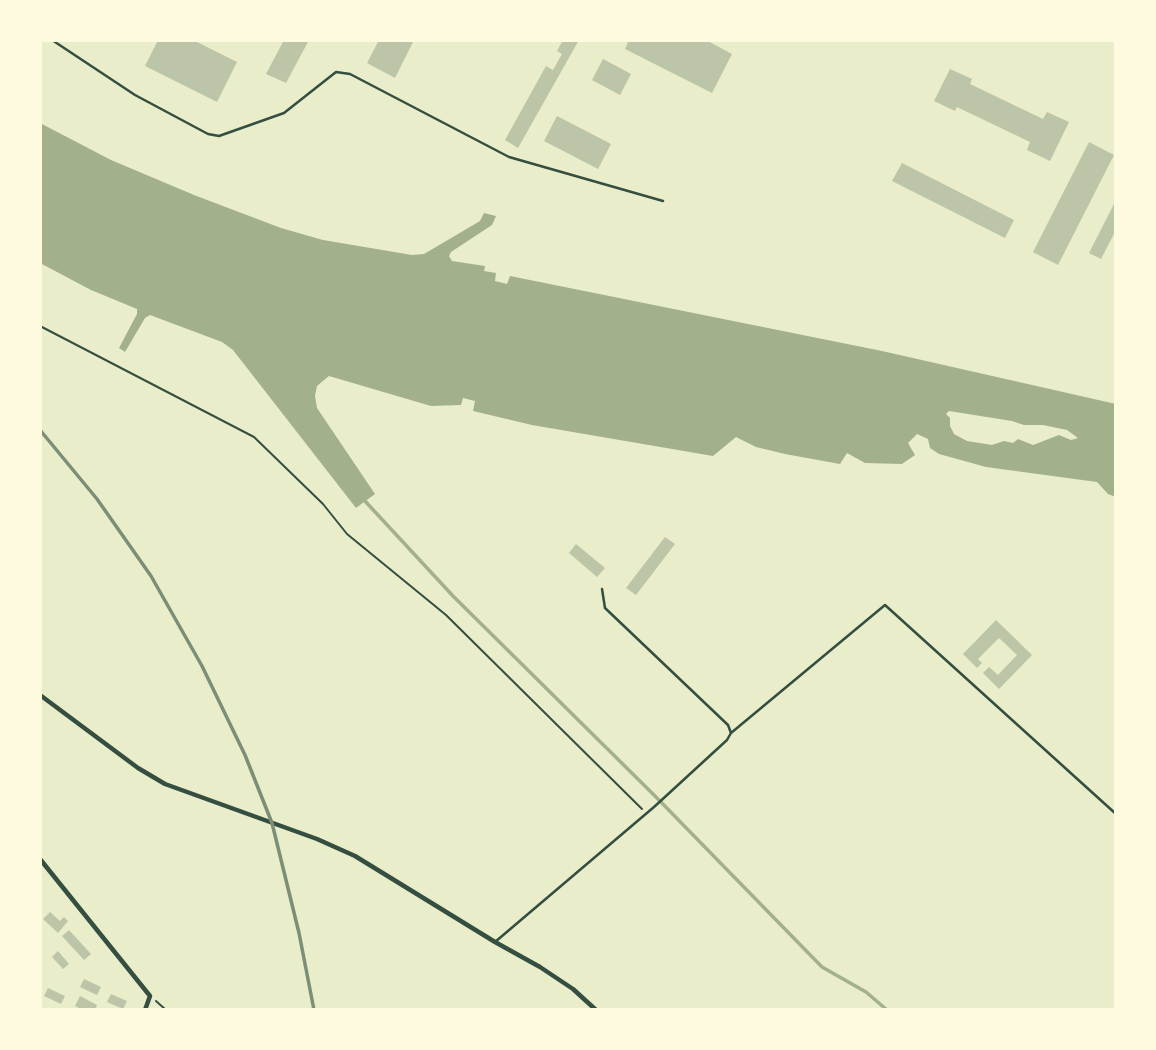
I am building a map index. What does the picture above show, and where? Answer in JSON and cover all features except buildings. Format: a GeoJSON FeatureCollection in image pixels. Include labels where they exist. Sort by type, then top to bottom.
{"type":"FeatureCollection","features":[{"type":"Feature","properties":{"kind":"street"},"geometry":{"type":"LineString","coordinates":[[40,695],[138,768],[164,784],[346,852],[557,978],[596,1010]]}},
{"type":"Feature","properties":{"kind":"street"},"geometry":{"type":"LineString","coordinates":[[40,859],[150,996],[145,1010]]}},
{"type":"Feature","properties":{"kind":"lane"},"geometry":{"type":"LineString","coordinates":[[52,40],[135,95],[208,134],[219,136],[284,113],[336,72],[350,74],[509,157],[663,201]]}},
{"type":"Feature","properties":{"kind":"lane"},"geometry":{"type":"LineString","coordinates":[[602,589],[605,608],[728,725],[731,733]]}},
{"type":"Feature","properties":{"kind":"lane"},"geometry":{"type":"LineString","coordinates":[[495,942],[654,807],[727,740],[731,733],[885,605],[1116,814]]}},
{"type":"Feature","properties":{"kind":"path"},"geometry":{"type":"LineString","coordinates":[[40,326],[254,437],[323,504],[347,534],[446,615],[646,813]]}},
{"type":"Feature","properties":{"kind":"path"},"geometry":{"type":"LineString","coordinates":[[150,996],[166,1010]]}},
{"type":"Feature","properties":{"kind":"shaded area"},"geometry":{"type":"Polygon","coordinates":[[[40,123],[111,160],[194,195],[281,228],[323,240],[412,255],[424,254],[480,221],[484,213],[496,216],[492,225],[449,256],[452,261],[485,266],[484,271],[496,273],[495,281],[507,284],[510,276],[882,351],[1116,404],[1116,497],[1108,494],[1097,482],[986,467],[939,454],[930,448],[928,439],[917,434],[908,443],[915,455],[902,464],[865,463],[847,453],[840,464],[756,447],[736,437],[713,456],[532,425],[473,411],[475,401],[463,398],[461,405],[431,406],[329,376],[317,386],[317,408],[375,494],[356,508],[233,350],[222,342],[150,315],[145,318],[125,352],[119,348],[137,309],[91,290],[40,263],[40,123]],[[949,411],[946,414],[950,418],[954,434],[967,441],[992,445],[1004,441],[1013,443],[1018,439],[1033,445],[1059,435],[1071,440],[1078,438],[1067,430],[949,411]]]}},
{"type":"Feature","properties":{"kind":"waterway"},"geometry":{"type":"LineString","coordinates":[[364,500],[453,596],[656,797],[822,967],[866,992],[887,1010]]}},
{"type":"Feature","properties":{"kind":"railway"},"geometry":{"type":"LineString","coordinates":[[40,430],[97,499],[151,576],[202,666],[245,755],[272,823],[299,933],[314,1010]]}}]}
